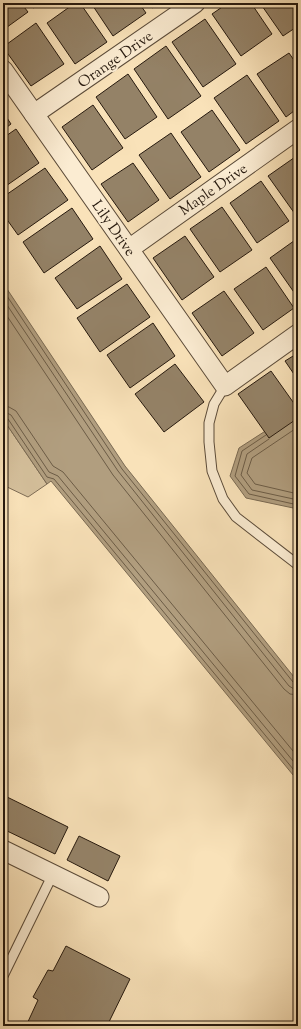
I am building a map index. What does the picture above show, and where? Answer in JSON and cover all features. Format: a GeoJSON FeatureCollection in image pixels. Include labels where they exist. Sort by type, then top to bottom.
{"type":"FeatureCollection","features":[{"type":"Feature","properties":{"kind":"street","name":"Orange Drive"},"geometry":{"type":"LineString","coordinates":[[34,114],[195,3]]}},
{"type":"Feature","properties":{"kind":"street","name":"Lily Drive"},"geometry":{"type":"LineString","coordinates":[[3,70],[225,386]]}},
{"type":"Feature","properties":{"kind":"street","name":"Maple Drive"},"geometry":{"type":"LineString","coordinates":[[129,249],[298,129]]}},
{"type":"Feature","properties":{"kind":"street"},"geometry":{"type":"LineString","coordinates":[[225,386],[298,334]]}},
{"type":"Feature","properties":{"kind":"street"},"geometry":{"type":"LineString","coordinates":[[3,850],[98,897]]}},
{"type":"Feature","properties":{"kind":"lane"},"geometry":{"type":"LineString","coordinates":[[225,386],[214,404],[209,423],[212,471],[223,500],[236,517],[298,565]]}},
{"type":"Feature","properties":{"kind":"lane"},"geometry":{"type":"LineString","coordinates":[[3,976],[53,874]]}},
{"type":"Feature","properties":{"kind":"shaded area"},"geometry":{"type":"Polygon","coordinates":[[[3,419],[47,484],[28,497],[3,485],[3,419]]]}},
{"type":"Feature","properties":{"kind":"water"},"geometry":{"type":"Polygon","coordinates":[[[3,283],[125,466],[298,682],[298,781],[51,481],[47,484],[3,419],[3,283]]]}},
{"type":"Feature","properties":{"kind":"water"},"geometry":{"type":"Polygon","coordinates":[[[298,410],[298,509],[246,498],[230,476],[239,448],[298,410]]]}},
{"type":"Feature","properties":{"kind":"building"},"geometry":{"type":"Polygon","coordinates":[[[3,3],[21,3],[28,12],[3,30],[3,3]]]}},
{"type":"Feature","properties":{"kind":"building"},"geometry":{"type":"Polygon","coordinates":[[[30,3],[41,3],[33,8],[30,3]]]}},
{"type":"Feature","properties":{"kind":"building"},"geometry":{"type":"Polygon","coordinates":[[[75,3],[80,3],[107,42],[75,64],[47,23],[75,3]]]}},
{"type":"Feature","properties":{"kind":"building"},"geometry":{"type":"Polygon","coordinates":[[[91,3],[139,3],[146,13],[113,36],[91,3]]]}},
{"type":"Feature","properties":{"kind":"building"},"geometry":{"type":"Polygon","coordinates":[[[148,3],[159,3],[152,8],[148,3]]]}},
{"type":"Feature","properties":{"kind":"building"},"geometry":{"type":"Polygon","coordinates":[[[228,3],[251,3],[272,34],[241,56],[212,14],[228,3]]]}},
{"type":"Feature","properties":{"kind":"building"},"geometry":{"type":"Polygon","coordinates":[[[260,3],[298,3],[298,26],[283,36],[260,3]]]}},
{"type":"Feature","properties":{"kind":"building"},"geometry":{"type":"Polygon","coordinates":[[[205,19],[236,64],[203,87],[172,42],[205,19]]]}},
{"type":"Feature","properties":{"kind":"building"},"geometry":{"type":"Polygon","coordinates":[[[36,23],[64,64],[31,86],[3,47],[36,23]]]}},
{"type":"Feature","properties":{"kind":"building"},"geometry":{"type":"Polygon","coordinates":[[[166,46],[201,96],[168,119],[134,69],[166,46]]]}},
{"type":"Feature","properties":{"kind":"building"},"geometry":{"type":"Polygon","coordinates":[[[289,53],[298,66],[298,108],[286,117],[257,74],[289,53]]]}},
{"type":"Feature","properties":{"kind":"building"},"geometry":{"type":"Polygon","coordinates":[[[128,74],[157,117],[125,139],[96,97],[128,74]]]}},
{"type":"Feature","properties":{"kind":"building"},"geometry":{"type":"Polygon","coordinates":[[[247,75],[279,121],[246,144],[214,98],[247,75]]]}},
{"type":"Feature","properties":{"kind":"building"},"geometry":{"type":"Polygon","coordinates":[[[93,105],[123,148],[92,170],[62,127],[93,105]]]}},
{"type":"Feature","properties":{"kind":"building"},"geometry":{"type":"Polygon","coordinates":[[[212,110],[240,150],[209,172],[181,132],[212,110]]]}},
{"type":"Feature","properties":{"kind":"building"},"geometry":{"type":"Polygon","coordinates":[[[3,112],[11,124],[3,130],[3,112]]]}},
{"type":"Feature","properties":{"kind":"building"},"geometry":{"type":"Polygon","coordinates":[[[16,129],[39,163],[3,188],[3,138],[16,129]]]}},
{"type":"Feature","properties":{"kind":"building"},"geometry":{"type":"Polygon","coordinates":[[[171,133],[201,177],[170,199],[139,155],[171,133]]]}},
{"type":"Feature","properties":{"kind":"building"},"geometry":{"type":"Polygon","coordinates":[[[298,155],[298,211],[295,214],[268,176],[298,155]]]}},
{"type":"Feature","properties":{"kind":"building"},"geometry":{"type":"Polygon","coordinates":[[[133,163],[159,200],[128,222],[101,184],[133,163]]]}},
{"type":"Feature","properties":{"kind":"building"},"geometry":{"type":"Polygon","coordinates":[[[45,168],[68,200],[18,235],[3,214],[3,197],[45,168]]]}},
{"type":"Feature","properties":{"kind":"building"},"geometry":{"type":"Polygon","coordinates":[[[261,181],[289,221],[257,243],[230,203],[261,181]]]}},
{"type":"Feature","properties":{"kind":"building"},"geometry":{"type":"Polygon","coordinates":[[[222,207],[252,250],[220,272],[190,229],[222,207]]]}},
{"type":"Feature","properties":{"kind":"building"},"geometry":{"type":"Polygon","coordinates":[[[72,208],[93,239],[44,273],[23,242],[72,208]]]}},
{"type":"Feature","properties":{"kind":"building"},"geometry":{"type":"Polygon","coordinates":[[[185,236],[214,277],[182,300],[153,258],[185,236]]]}},
{"type":"Feature","properties":{"kind":"building"},"geometry":{"type":"Polygon","coordinates":[[[298,238],[298,298],[270,258],[298,238]]]}},
{"type":"Feature","properties":{"kind":"building"},"geometry":{"type":"Polygon","coordinates":[[[100,246],[122,279],[77,309],[55,278],[100,246]]]}},
{"type":"Feature","properties":{"kind":"building"},"geometry":{"type":"Polygon","coordinates":[[[266,267],[294,308],[263,330],[234,289],[266,267]]]}},
{"type":"Feature","properties":{"kind":"building"},"geometry":{"type":"Polygon","coordinates":[[[127,284],[150,317],[100,352],[77,318],[127,284]]]}},
{"type":"Feature","properties":{"kind":"building"},"geometry":{"type":"Polygon","coordinates":[[[224,291],[254,333],[222,356],[192,313],[224,291]]]}},
{"type":"Feature","properties":{"kind":"building"},"geometry":{"type":"Polygon","coordinates":[[[153,323],[175,356],[130,388],[107,355],[153,323]]]}},
{"type":"Feature","properties":{"kind":"building"},"geometry":{"type":"Polygon","coordinates":[[[298,353],[298,380],[285,361],[298,353]]]}},
{"type":"Feature","properties":{"kind":"building"},"geometry":{"type":"Polygon","coordinates":[[[175,364],[204,402],[164,432],[135,394],[175,364]]]}},
{"type":"Feature","properties":{"kind":"building"},"geometry":{"type":"Polygon","coordinates":[[[271,371],[298,409],[298,418],[269,438],[238,394],[271,371]]]}},
{"type":"Feature","properties":{"kind":"building"},"geometry":{"type":"Polygon","coordinates":[[[3,795],[68,827],[55,854],[3,829],[3,795]]]}},
{"type":"Feature","properties":{"kind":"building"},"geometry":{"type":"Polygon","coordinates":[[[79,836],[120,856],[108,881],[67,860],[79,836]]]}},
{"type":"Feature","properties":{"kind":"building"},"geometry":{"type":"Polygon","coordinates":[[[66,946],[130,979],[107,1026],[26,1026],[38,1000],[33,997],[48,970],[53,971],[66,946]]]}}]}
